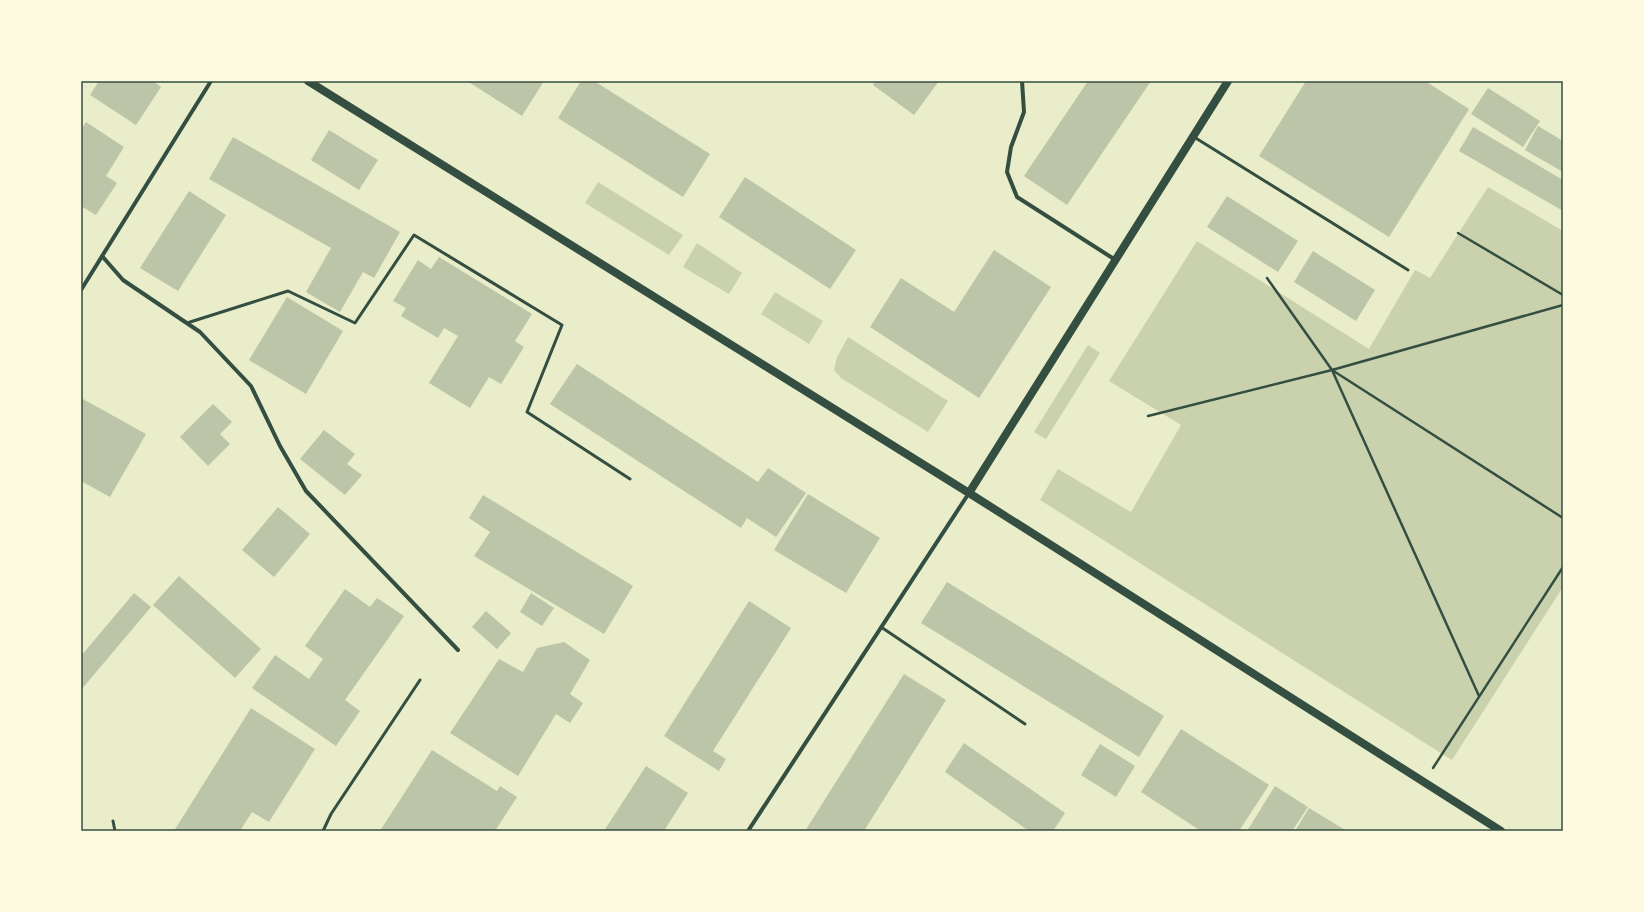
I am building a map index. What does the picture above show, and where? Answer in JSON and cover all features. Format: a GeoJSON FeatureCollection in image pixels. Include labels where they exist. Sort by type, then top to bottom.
{"type":"FeatureCollection","features":[{"type":"Feature","properties":{"kind":"main road"},"geometry":{"type":"LineString","coordinates":[[308,81],[969,493],[1501,831]]}},
{"type":"Feature","properties":{"kind":"main road"},"geometry":{"type":"LineString","coordinates":[[969,493],[1114,260],[1228,81]]}},
{"type":"Feature","properties":{"kind":"street"},"geometry":{"type":"LineString","coordinates":[[81,290],[211,81]]}},
{"type":"Feature","properties":{"kind":"street"},"geometry":{"type":"LineString","coordinates":[[1022,81],[1024,112],[1011,147],[1006,172],[1017,197],[1114,260]]}},
{"type":"Feature","properties":{"kind":"street"},"geometry":{"type":"LineString","coordinates":[[102,256],[123,280],[200,332],[251,386],[280,446],[306,491],[458,650]]}},
{"type":"Feature","properties":{"kind":"street"},"geometry":{"type":"LineString","coordinates":[[748,831],[969,493]]}},
{"type":"Feature","properties":{"kind":"lane"},"geometry":{"type":"LineString","coordinates":[[1193,136],[1408,270]]}},
{"type":"Feature","properties":{"kind":"lane"},"geometry":{"type":"LineString","coordinates":[[187,323],[288,291],[355,323],[414,235],[562,325],[528,412],[630,479]]}},
{"type":"Feature","properties":{"kind":"lane"},"geometry":{"type":"LineString","coordinates":[[881,627],[1026,724]]}},
{"type":"Feature","properties":{"kind":"lane"},"geometry":{"type":"LineString","coordinates":[[323,831],[331,814],[420,680]]}},
{"type":"Feature","properties":{"kind":"lane"},"geometry":{"type":"LineString","coordinates":[[113,821],[115,831]]}},
{"type":"Feature","properties":{"kind":"path"},"geometry":{"type":"LineString","coordinates":[[1458,233],[1563,295]]}},
{"type":"Feature","properties":{"kind":"path"},"geometry":{"type":"LineString","coordinates":[[1267,278],[1332,370],[1479,696]]}},
{"type":"Feature","properties":{"kind":"path"},"geometry":{"type":"LineString","coordinates":[[1148,416],[1332,370],[1563,305]]}},
{"type":"Feature","properties":{"kind":"path"},"geometry":{"type":"LineString","coordinates":[[1332,370],[1563,518]]}},
{"type":"Feature","properties":{"kind":"path"},"geometry":{"type":"LineString","coordinates":[[1425,782],[1563,567]]}},
{"type":"Feature","properties":{"kind":"green space"},"geometry":{"type":"Polygon","coordinates":[[[598,182],[683,235],[669,255],[585,203],[598,182]]]}},
{"type":"Feature","properties":{"kind":"green space"},"geometry":{"type":"Polygon","coordinates":[[[1488,187],[1563,231],[1563,587],[1452,760],[1040,500],[1058,469],[1131,512],[1181,425],[1109,381],[1197,241],[1369,349],[1415,270],[1430,278],[1488,187]]]}},
{"type":"Feature","properties":{"kind":"green space"},"geometry":{"type":"Polygon","coordinates":[[[697,243],[742,273],[729,294],[683,267],[697,243]]]}},
{"type":"Feature","properties":{"kind":"green space"},"geometry":{"type":"Polygon","coordinates":[[[775,292],[823,321],[809,344],[761,314],[775,292]]]}},
{"type":"Feature","properties":{"kind":"green space"},"geometry":{"type":"Polygon","coordinates":[[[848,337],[948,401],[928,432],[841,378],[834,370],[837,357],[848,337]]]}},
{"type":"Feature","properties":{"kind":"green space"},"geometry":{"type":"Polygon","coordinates":[[[1088,345],[1100,353],[1046,439],[1034,432],[1088,345]]]}},
{"type":"Feature","properties":{"kind":"building"},"geometry":{"type":"Polygon","coordinates":[[[99,81],[153,81],[161,87],[136,125],[90,95],[99,81]]]}},
{"type":"Feature","properties":{"kind":"building"},"geometry":{"type":"Polygon","coordinates":[[[467,81],[544,81],[522,116],[467,81]]]}},
{"type":"Feature","properties":{"kind":"building"},"geometry":{"type":"Polygon","coordinates":[[[581,81],[594,81],[710,154],[683,197],[558,118],[581,81]]]}},
{"type":"Feature","properties":{"kind":"building"},"geometry":{"type":"Polygon","coordinates":[[[876,81],[939,81],[914,115],[873,85],[876,81]]]}},
{"type":"Feature","properties":{"kind":"building"},"geometry":{"type":"Polygon","coordinates":[[[1088,81],[1151,81],[1067,205],[1024,176],[1088,81]]]}},
{"type":"Feature","properties":{"kind":"building"},"geometry":{"type":"Polygon","coordinates":[[[1306,81],[1425,81],[1469,109],[1389,237],[1259,156],[1306,81]]]}},
{"type":"Feature","properties":{"kind":"building"},"geometry":{"type":"Polygon","coordinates":[[[1488,88],[1540,121],[1523,147],[1471,114],[1488,88]]]}},
{"type":"Feature","properties":{"kind":"building"},"geometry":{"type":"Polygon","coordinates":[[[86,122],[124,147],[106,176],[117,183],[96,215],[81,206],[81,130],[86,122]]]}},
{"type":"Feature","properties":{"kind":"building"},"geometry":{"type":"Polygon","coordinates":[[[1538,126],[1563,141],[1563,172],[1525,150],[1538,126]]]}},
{"type":"Feature","properties":{"kind":"building"},"geometry":{"type":"Polygon","coordinates":[[[1473,127],[1563,180],[1563,211],[1459,151],[1473,127]]]}},
{"type":"Feature","properties":{"kind":"building"},"geometry":{"type":"Polygon","coordinates":[[[329,130],[378,160],[359,190],[311,160],[329,130]]]}},
{"type":"Feature","properties":{"kind":"building"},"geometry":{"type":"Polygon","coordinates":[[[233,137],[400,232],[374,278],[363,272],[340,312],[306,292],[331,248],[209,179],[233,137]]]}},
{"type":"Feature","properties":{"kind":"building"},"geometry":{"type":"Polygon","coordinates":[[[745,177],[856,250],[830,289],[719,217],[745,177]]]}},
{"type":"Feature","properties":{"kind":"building"},"geometry":{"type":"Polygon","coordinates":[[[189,191],[226,215],[178,291],[140,268],[189,191]]]}},
{"type":"Feature","properties":{"kind":"building"},"geometry":{"type":"Polygon","coordinates":[[[1227,196],[1298,241],[1278,272],[1207,227],[1227,196]]]}},
{"type":"Feature","properties":{"kind":"building"},"geometry":{"type":"Polygon","coordinates":[[[994,250],[1051,287],[979,398],[870,327],[901,278],[954,312],[994,250]]]}},
{"type":"Feature","properties":{"kind":"building"},"geometry":{"type":"Polygon","coordinates":[[[1313,251],[1375,290],[1356,321],[1294,282],[1313,251]]]}},
{"type":"Feature","properties":{"kind":"building"},"geometry":{"type":"Polygon","coordinates":[[[439,257],[532,314],[515,341],[524,347],[501,384],[489,377],[470,408],[429,383],[458,336],[444,328],[438,338],[401,316],[406,308],[393,301],[418,260],[431,269],[439,257]]]}},
{"type":"Feature","properties":{"kind":"building"},"geometry":{"type":"Polygon","coordinates":[[[287,297],[343,331],[306,394],[249,360],[287,297]]]}},
{"type":"Feature","properties":{"kind":"building"},"geometry":{"type":"Polygon","coordinates":[[[577,364],[758,482],[768,468],[806,493],[776,537],[747,518],[741,528],[550,404],[577,364]]]}},
{"type":"Feature","properties":{"kind":"building"},"geometry":{"type":"Polygon","coordinates":[[[81,398],[146,434],[110,497],[81,481],[81,398]]]}},
{"type":"Feature","properties":{"kind":"building"},"geometry":{"type":"Polygon","coordinates":[[[213,404],[232,422],[220,434],[230,444],[208,466],[180,437],[213,404]]]}},
{"type":"Feature","properties":{"kind":"building"},"geometry":{"type":"Polygon","coordinates":[[[324,430],[355,454],[347,464],[362,475],[345,495],[300,459],[324,430]]]}},
{"type":"Feature","properties":{"kind":"building"},"geometry":{"type":"Polygon","coordinates":[[[808,494],[880,538],[846,593],[774,550],[808,494]]]}},
{"type":"Feature","properties":{"kind":"building"},"geometry":{"type":"Polygon","coordinates":[[[483,495],[633,586],[604,634],[474,556],[490,532],[469,518],[483,495]]]}},
{"type":"Feature","properties":{"kind":"building"},"geometry":{"type":"Polygon","coordinates":[[[278,507],[310,534],[274,577],[242,550],[278,507]]]}},
{"type":"Feature","properties":{"kind":"building"},"geometry":{"type":"Polygon","coordinates":[[[179,576],[261,649],[235,678],[153,605],[179,576]]]}},
{"type":"Feature","properties":{"kind":"building"},"geometry":{"type":"Polygon","coordinates":[[[947,582],[1164,716],[1139,757],[921,623],[947,582]]]}},
{"type":"Feature","properties":{"kind":"building"},"geometry":{"type":"Polygon","coordinates":[[[345,589],[370,607],[377,598],[404,616],[345,700],[360,711],[336,746],[252,688],[275,655],[309,679],[323,659],[305,646],[345,589]]]}},
{"type":"Feature","properties":{"kind":"building"},"geometry":{"type":"Polygon","coordinates":[[[134,593],[151,607],[81,690],[81,656],[134,593]]]}},
{"type":"Feature","properties":{"kind":"building"},"geometry":{"type":"Polygon","coordinates":[[[531,593],[554,608],[542,626],[520,612],[531,593]]]}},
{"type":"Feature","properties":{"kind":"building"},"geometry":{"type":"Polygon","coordinates":[[[749,601],[791,628],[713,751],[726,759],[719,771],[664,736],[749,601]]]}},
{"type":"Feature","properties":{"kind":"building"},"geometry":{"type":"Polygon","coordinates":[[[486,611],[511,633],[497,649],[472,627],[486,611]]]}},
{"type":"Feature","properties":{"kind":"building"},"geometry":{"type":"Polygon","coordinates":[[[564,642],[590,660],[570,694],[583,703],[570,723],[556,714],[518,776],[450,733],[499,659],[523,672],[537,648],[564,642]]]}},
{"type":"Feature","properties":{"kind":"building"},"geometry":{"type":"Polygon","coordinates":[[[904,674],[946,700],[864,831],[805,831],[904,674]]]}},
{"type":"Feature","properties":{"kind":"building"},"geometry":{"type":"Polygon","coordinates":[[[251,708],[315,749],[269,822],[252,812],[240,831],[174,831],[251,708]]]}},
{"type":"Feature","properties":{"kind":"building"},"geometry":{"type":"Polygon","coordinates":[[[1181,729],[1269,785],[1239,831],[1201,831],[1141,792],[1181,729]]]}},
{"type":"Feature","properties":{"kind":"building"},"geometry":{"type":"Polygon","coordinates":[[[964,743],[1065,813],[1053,831],[1029,831],[945,772],[964,743]]]}},
{"type":"Feature","properties":{"kind":"building"},"geometry":{"type":"Polygon","coordinates":[[[1100,744],[1135,766],[1116,797],[1081,775],[1100,744]]]}},
{"type":"Feature","properties":{"kind":"building"},"geometry":{"type":"Polygon","coordinates":[[[432,750],[497,791],[500,786],[517,797],[495,831],[380,831],[432,750]]]}},
{"type":"Feature","properties":{"kind":"building"},"geometry":{"type":"Polygon","coordinates":[[[646,766],[688,793],[664,831],[604,831],[646,766]]]}},
{"type":"Feature","properties":{"kind":"building"},"geometry":{"type":"Polygon","coordinates":[[[1275,786],[1308,807],[1292,831],[1247,831],[1275,786]]]}},
{"type":"Feature","properties":{"kind":"building"},"geometry":{"type":"Polygon","coordinates":[[[1309,808],[1347,831],[1295,831],[1309,808]]]}}]}
